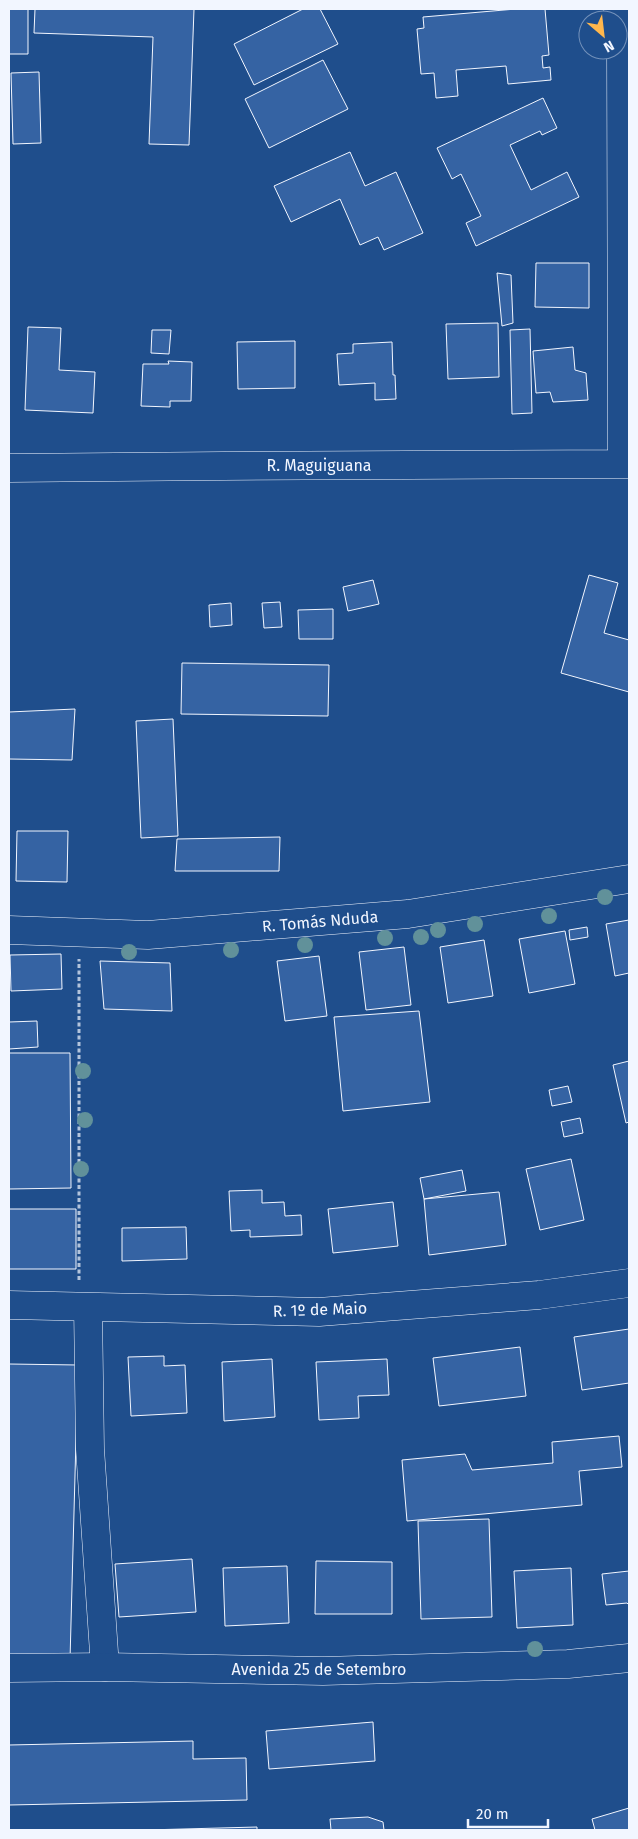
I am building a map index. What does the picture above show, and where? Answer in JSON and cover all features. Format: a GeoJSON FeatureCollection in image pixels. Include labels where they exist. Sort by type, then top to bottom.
{"type":"FeatureCollection","features":[{"type":"Feature","properties":{"kind":"main road"},"geometry":{"type":"LineString","coordinates":[[625,60],[626,464]]}},
{"type":"Feature","properties":{"kind":"main road","name":"R. Maguiguana"},"geometry":{"type":"LineString","coordinates":[[9,468],[626,464]]}},
{"type":"Feature","properties":{"kind":"main road","name":"R. Tomás Nduda"},"geometry":{"type":"LineString","coordinates":[[9,930],[148,936],[408,914],[629,879]]}},
{"type":"Feature","properties":{"kind":"main road","name":"R. 1º de Maio"},"geometry":{"type":"LineString","coordinates":[[9,1305],[84,1297],[319,1312],[539,1296],[629,1283]]}},
{"type":"Feature","properties":{"kind":"main road"},"geometry":{"type":"LineString","coordinates":[[84,1297],[90,1450],[105,1667]]}},
{"type":"Feature","properties":{"kind":"main road","name":"Avenida 25 de Setembro"},"geometry":{"type":"LineString","coordinates":[[9,1668],[105,1667],[323,1671],[568,1664],[629,1658]]}},
{"type":"Feature","properties":{"kind":"path"},"geometry":{"type":"LineString","coordinates":[[79,933],[84,1297]]}},
{"type":"Feature","properties":{"kind":"building"},"geometry":{"type":"Polygon","coordinates":[[[9,9],[28,9],[28,54],[9,54],[9,9]]]}},
{"type":"Feature","properties":{"kind":"building"},"geometry":{"type":"Polygon","coordinates":[[[35,9],[194,9],[189,145],[149,144],[153,37],[34,33],[35,9]]]}},
{"type":"Feature","properties":{"kind":"building"},"geometry":{"type":"Polygon","coordinates":[[[303,9],[320,9],[338,44],[254,85],[234,44],[303,9]]]}},
{"type":"Feature","properties":{"kind":"building"},"geometry":{"type":"Polygon","coordinates":[[[516,9],[545,9],[549,55],[542,56],[543,68],[550,67],[551,80],[508,84],[506,66],[456,70],[458,96],[436,98],[434,73],[421,74],[417,29],[424,28],[423,17],[516,9]]]}},
{"type":"Feature","properties":{"kind":"building"},"geometry":{"type":"Polygon","coordinates":[[[323,60],[348,109],[269,148],[245,99],[323,60]]]}},
{"type":"Feature","properties":{"kind":"building"},"geometry":{"type":"Polygon","coordinates":[[[39,72],[41,143],[13,144],[11,73],[39,72]]]}},
{"type":"Feature","properties":{"kind":"building"},"geometry":{"type":"Polygon","coordinates":[[[543,98],[557,128],[542,135],[540,131],[510,145],[531,190],[567,172],[579,197],[476,246],[466,223],[481,216],[461,174],[452,179],[437,148],[543,98]]]}},
{"type":"Feature","properties":{"kind":"building"},"geometry":{"type":"Polygon","coordinates":[[[350,152],[365,186],[396,172],[423,233],[384,250],[378,237],[360,245],[340,199],[291,222],[274,186],[350,152]]]}},
{"type":"Feature","properties":{"kind":"building"},"geometry":{"type":"Polygon","coordinates":[[[536,263],[589,263],[589,308],[535,307],[536,263]]]}},
{"type":"Feature","properties":{"kind":"building"},"geometry":{"type":"Polygon","coordinates":[[[497,273],[511,275],[513,323],[502,326],[497,273]]]}},
{"type":"Feature","properties":{"kind":"building"},"geometry":{"type":"Polygon","coordinates":[[[498,323],[499,377],[448,379],[446,324],[498,323]]]}},
{"type":"Feature","properties":{"kind":"building"},"geometry":{"type":"Polygon","coordinates":[[[28,327],[61,328],[59,370],[95,372],[93,413],[25,410],[28,327]]]}},
{"type":"Feature","properties":{"kind":"building"},"geometry":{"type":"Polygon","coordinates":[[[530,329],[532,413],[512,414],[510,330],[530,329]]]}},
{"type":"Feature","properties":{"kind":"building"},"geometry":{"type":"Polygon","coordinates":[[[152,330],[171,330],[169,354],[151,353],[152,330]]]}},
{"type":"Feature","properties":{"kind":"building"},"geometry":{"type":"Polygon","coordinates":[[[295,341],[295,388],[238,389],[237,342],[295,341]]]}},
{"type":"Feature","properties":{"kind":"building"},"geometry":{"type":"Polygon","coordinates":[[[392,342],[396,399],[375,400],[375,383],[339,385],[337,354],[353,353],[353,344],[392,342]]]}},
{"type":"Feature","properties":{"kind":"building"},"geometry":{"type":"Polygon","coordinates":[[[573,347],[575,370],[586,373],[588,400],[553,402],[550,392],[536,393],[533,351],[573,347]]]}},
{"type":"Feature","properties":{"kind":"building"},"geometry":{"type":"Polygon","coordinates":[[[168,361],[192,362],[191,401],[170,401],[170,407],[141,406],[143,364],[169,364],[168,361]]]}},
{"type":"Feature","properties":{"kind":"building"},"geometry":{"type":"Polygon","coordinates":[[[589,575],[618,583],[604,633],[629,640],[629,692],[561,673],[589,575]]]}},
{"type":"Feature","properties":{"kind":"building"},"geometry":{"type":"Polygon","coordinates":[[[373,580],[379,604],[348,611],[343,587],[373,580]]]}},
{"type":"Feature","properties":{"kind":"building"},"geometry":{"type":"Polygon","coordinates":[[[280,602],[282,627],[264,628],[262,603],[280,602]]]}},
{"type":"Feature","properties":{"kind":"building"},"geometry":{"type":"Polygon","coordinates":[[[231,603],[232,625],[210,627],[209,605],[231,603]]]}},
{"type":"Feature","properties":{"kind":"building"},"geometry":{"type":"Polygon","coordinates":[[[333,609],[333,639],[299,639],[298,610],[333,609]]]}},
{"type":"Feature","properties":{"kind":"building"},"geometry":{"type":"Polygon","coordinates":[[[182,663],[329,665],[328,716],[181,714],[182,663]]]}},
{"type":"Feature","properties":{"kind":"building"},"geometry":{"type":"Polygon","coordinates":[[[75,709],[72,760],[9,759],[9,712],[75,709]]]}},
{"type":"Feature","properties":{"kind":"building"},"geometry":{"type":"Polygon","coordinates":[[[173,719],[178,836],[141,838],[136,721],[173,719]]]}},
{"type":"Feature","properties":{"kind":"building"},"geometry":{"type":"Polygon","coordinates":[[[17,831],[68,831],[67,882],[16,881],[17,831]]]}},
{"type":"Feature","properties":{"kind":"building"},"geometry":{"type":"Polygon","coordinates":[[[280,837],[279,871],[175,871],[177,839],[280,837]]]}},
{"type":"Feature","properties":{"kind":"building"},"geometry":{"type":"Polygon","coordinates":[[[629,920],[629,973],[615,976],[606,924],[629,920]]]}},
{"type":"Feature","properties":{"kind":"building"},"geometry":{"type":"Polygon","coordinates":[[[587,927],[588,937],[570,940],[569,930],[587,927]]]}},
{"type":"Feature","properties":{"kind":"building"},"geometry":{"type":"Polygon","coordinates":[[[565,931],[575,984],[529,993],[519,939],[565,931]]]}},
{"type":"Feature","properties":{"kind":"building"},"geometry":{"type":"Polygon","coordinates":[[[484,940],[493,996],[448,1003],[440,947],[484,940]]]}},
{"type":"Feature","properties":{"kind":"building"},"geometry":{"type":"Polygon","coordinates":[[[404,947],[411,1005],[366,1010],[359,952],[404,947]]]}},
{"type":"Feature","properties":{"kind":"building"},"geometry":{"type":"Polygon","coordinates":[[[61,954],[62,989],[11,991],[10,955],[61,954]]]}},
{"type":"Feature","properties":{"kind":"building"},"geometry":{"type":"Polygon","coordinates":[[[319,956],[327,1016],[285,1021],[277,961],[319,956]]]}},
{"type":"Feature","properties":{"kind":"building"},"geometry":{"type":"Polygon","coordinates":[[[100,961],[170,963],[172,1011],[104,1009],[100,961]]]}},
{"type":"Feature","properties":{"kind":"building"},"geometry":{"type":"Polygon","coordinates":[[[419,1011],[430,1102],[343,1111],[334,1017],[419,1011]]]}},
{"type":"Feature","properties":{"kind":"building"},"geometry":{"type":"Polygon","coordinates":[[[37,1021],[38,1047],[9,1049],[9,1022],[37,1021]]]}},
{"type":"Feature","properties":{"kind":"building"},"geometry":{"type":"Polygon","coordinates":[[[9,1053],[70,1053],[71,1188],[9,1189],[9,1053]]]}},
{"type":"Feature","properties":{"kind":"building"},"geometry":{"type":"Polygon","coordinates":[[[629,1061],[629,1122],[626,1123],[613,1065],[629,1061]]]}},
{"type":"Feature","properties":{"kind":"building"},"geometry":{"type":"Polygon","coordinates":[[[568,1086],[572,1102],[552,1106],[549,1090],[568,1086]]]}},
{"type":"Feature","properties":{"kind":"building"},"geometry":{"type":"Polygon","coordinates":[[[580,1118],[583,1133],[564,1137],[561,1122],[580,1118]]]}},
{"type":"Feature","properties":{"kind":"building"},"geometry":{"type":"Polygon","coordinates":[[[571,1159],[584,1220],[540,1230],[526,1169],[571,1159]]]}},
{"type":"Feature","properties":{"kind":"building"},"geometry":{"type":"Polygon","coordinates":[[[462,1170],[466,1191],[424,1199],[420,1178],[462,1170]]]}},
{"type":"Feature","properties":{"kind":"building"},"geometry":{"type":"Polygon","coordinates":[[[262,1190],[262,1203],[284,1202],[285,1216],[301,1215],[302,1235],[250,1237],[250,1230],[231,1231],[229,1191],[262,1190]]]}},
{"type":"Feature","properties":{"kind":"building"},"geometry":{"type":"Polygon","coordinates":[[[499,1192],[506,1245],[429,1255],[424,1199],[499,1192]]]}},
{"type":"Feature","properties":{"kind":"building"},"geometry":{"type":"Polygon","coordinates":[[[393,1202],[398,1246],[333,1253],[328,1209],[393,1202]]]}},
{"type":"Feature","properties":{"kind":"building"},"geometry":{"type":"Polygon","coordinates":[[[9,1209],[76,1209],[76,1269],[9,1269],[9,1209]]]}},
{"type":"Feature","properties":{"kind":"building"},"geometry":{"type":"Polygon","coordinates":[[[186,1227],[187,1259],[122,1261],[122,1228],[186,1227]]]}},
{"type":"Feature","properties":{"kind":"building"},"geometry":{"type":"Polygon","coordinates":[[[629,1329],[629,1383],[582,1390],[574,1337],[629,1329]]]}},
{"type":"Feature","properties":{"kind":"building"},"geometry":{"type":"Polygon","coordinates":[[[520,1347],[526,1396],[439,1406],[433,1358],[520,1347]]]}},
{"type":"Feature","properties":{"kind":"building"},"geometry":{"type":"Polygon","coordinates":[[[164,1356],[164,1366],[185,1365],[187,1413],[131,1416],[128,1357],[164,1356]]]}},
{"type":"Feature","properties":{"kind":"building"},"geometry":{"type":"Polygon","coordinates":[[[272,1359],[275,1417],[224,1421],[222,1362],[272,1359]]]}},
{"type":"Feature","properties":{"kind":"building"},"geometry":{"type":"Polygon","coordinates":[[[387,1359],[389,1395],[358,1396],[359,1418],[319,1420],[316,1362],[387,1359]]]}},
{"type":"Feature","properties":{"kind":"building"},"geometry":{"type":"Polygon","coordinates":[[[9,1364],[78,1365],[70,1660],[9,1658],[9,1364]]]}},
{"type":"Feature","properties":{"kind":"building"},"geometry":{"type":"Polygon","coordinates":[[[619,1436],[622,1467],[579,1471],[582,1505],[407,1521],[402,1460],[465,1454],[472,1470],[553,1463],[552,1442],[619,1436]]]}},
{"type":"Feature","properties":{"kind":"building"},"geometry":{"type":"Polygon","coordinates":[[[489,1519],[492,1617],[421,1619],[418,1521],[489,1519]]]}},
{"type":"Feature","properties":{"kind":"building"},"geometry":{"type":"Polygon","coordinates":[[[192,1559],[196,1612],[119,1617],[115,1564],[192,1559]]]}},
{"type":"Feature","properties":{"kind":"building"},"geometry":{"type":"Polygon","coordinates":[[[316,1561],[392,1562],[392,1614],[315,1614],[316,1561]]]}},
{"type":"Feature","properties":{"kind":"building"},"geometry":{"type":"Polygon","coordinates":[[[287,1566],[289,1623],[225,1626],[223,1568],[287,1566]]]}},
{"type":"Feature","properties":{"kind":"building"},"geometry":{"type":"Polygon","coordinates":[[[571,1568],[573,1625],[517,1628],[514,1571],[571,1568]]]}},
{"type":"Feature","properties":{"kind":"building"},"geometry":{"type":"Polygon","coordinates":[[[629,1571],[629,1605],[627,1603],[606,1605],[602,1574],[629,1571]]]}},
{"type":"Feature","properties":{"kind":"building"},"geometry":{"type":"Polygon","coordinates":[[[373,1722],[375,1761],[269,1769],[266,1731],[373,1722]]]}},
{"type":"Feature","properties":{"kind":"building"},"geometry":{"type":"Polygon","coordinates":[[[193,1741],[193,1759],[246,1758],[247,1800],[9,1805],[9,1745],[193,1741]]]}},
{"type":"Feature","properties":{"kind":"building"},"geometry":{"type":"Polygon","coordinates":[[[629,1808],[629,1830],[595,1830],[592,1819],[629,1808]]]}},
{"type":"Feature","properties":{"kind":"building"},"geometry":{"type":"Polygon","coordinates":[[[368,1817],[383,1822],[384,1830],[331,1830],[330,1819],[368,1817]]]}},
{"type":"Feature","properties":{"kind":"building"},"geometry":{"type":"Polygon","coordinates":[[[257,1827],[257,1830],[146,1830],[257,1827]]]}}]}
